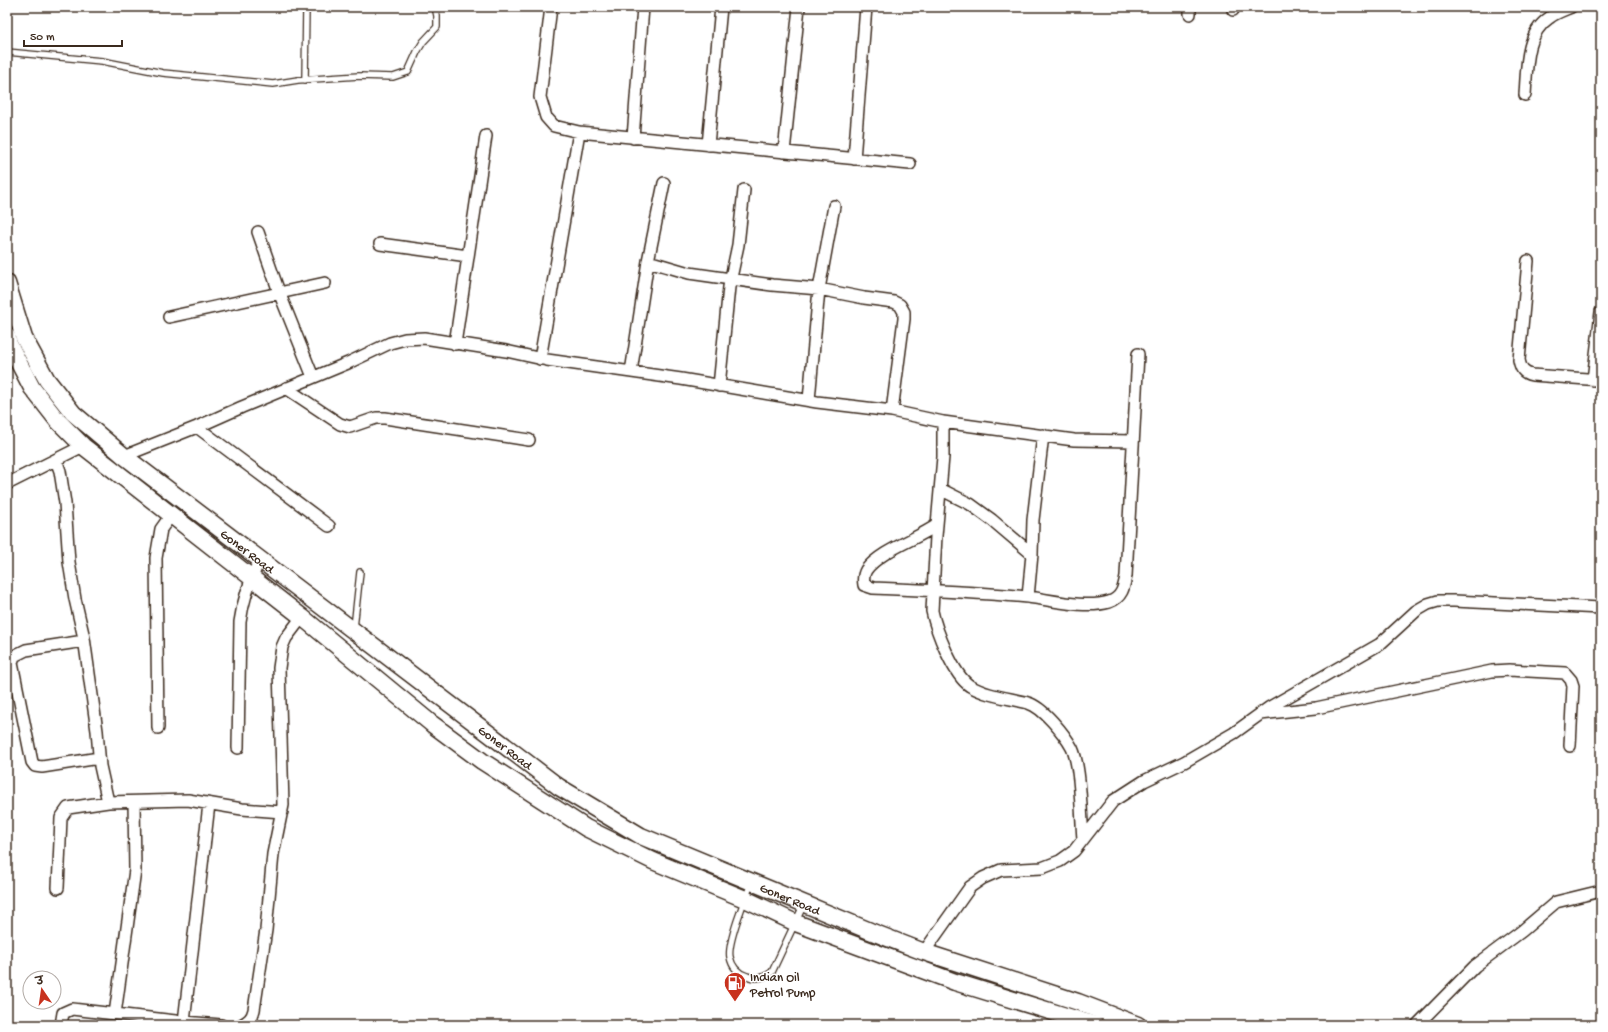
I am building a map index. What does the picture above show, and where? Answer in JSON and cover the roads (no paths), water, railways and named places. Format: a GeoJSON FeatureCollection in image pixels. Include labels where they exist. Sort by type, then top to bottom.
{"type":"FeatureCollection","features":[{"type":"Feature","properties":{"kind":"street"},"geometry":{"type":"LineString","coordinates":[[551,7],[540,97],[546,116],[554,126],[579,132],[633,138],[910,164]]}},
{"type":"Feature","properties":{"kind":"street"},"geometry":{"type":"LineString","coordinates":[[633,138],[643,7]]}},
{"type":"Feature","properties":{"kind":"street"},"geometry":{"type":"LineString","coordinates":[[708,145],[721,7]]}},
{"type":"Feature","properties":{"kind":"street"},"geometry":{"type":"LineString","coordinates":[[784,152],[799,7]]}},
{"type":"Feature","properties":{"kind":"street"},"geometry":{"type":"LineString","coordinates":[[854,158],[866,7]]}},
{"type":"Feature","properties":{"kind":"street"},"geometry":{"type":"LineString","coordinates":[[1525,94],[1528,54],[1534,34],[1548,18],[1571,7]]}},
{"type":"Feature","properties":{"kind":"street"},"geometry":{"type":"LineString","coordinates":[[540,359],[579,132]]}},
{"type":"Feature","properties":{"kind":"street"},"geometry":{"type":"LineString","coordinates":[[455,344],[486,136]]}},
{"type":"Feature","properties":{"kind":"street"},"geometry":{"type":"LineString","coordinates":[[631,372],[648,261],[664,183]]}},
{"type":"Feature","properties":{"kind":"street"},"geometry":{"type":"LineString","coordinates":[[719,386],[730,279],[738,245],[744,190]]}},
{"type":"Feature","properties":{"kind":"street"},"geometry":{"type":"LineString","coordinates":[[808,400],[819,289],[834,206]]}},
{"type":"Feature","properties":{"kind":"street"},"geometry":{"type":"LineString","coordinates":[[258,232],[279,292],[313,377]]}},
{"type":"Feature","properties":{"kind":"street"},"geometry":{"type":"LineString","coordinates":[[380,244],[468,256]]}},
{"type":"Feature","properties":{"kind":"street"},"geometry":{"type":"LineString","coordinates":[[648,261],[689,273],[772,285],[819,289],[894,302],[900,305],[904,312],[904,319],[892,411]]}},
{"type":"Feature","properties":{"kind":"street"},"geometry":{"type":"LineString","coordinates":[[1528,261],[1519,360],[1522,369],[1526,374],[1597,380],[1601,312]]}},
{"type":"Feature","properties":{"kind":"street","name":"Goner Road"},"geometry":{"type":"LineString","coordinates":[[7,283],[24,338],[47,380],[73,413],[124,456],[559,787],[641,836],[804,904],[924,952],[1078,1002],[1138,1025]]}},
{"type":"Feature","properties":{"kind":"street"},"geometry":{"type":"LineString","coordinates":[[169,317],[325,283]]}},
{"type":"Feature","properties":{"kind":"street","name":"Goner Road"},"geometry":{"type":"LineString","coordinates":[[7,336],[9,344],[32,388],[57,420],[83,446],[302,617],[432,724],[482,761],[586,828],[653,861],[745,899],[796,923],[955,982],[1073,1021],[1095,1025]]}},
{"type":"Feature","properties":{"kind":"street"},"geometry":{"type":"LineString","coordinates":[[111,468],[124,456],[197,427],[390,343],[405,339],[424,338],[506,351],[540,359],[808,400],[892,411],[943,422],[1074,440],[1133,441]]}},
{"type":"Feature","properties":{"kind":"street"},"geometry":{"type":"LineString","coordinates":[[938,525],[875,560],[865,571],[863,579],[864,585],[873,588],[1028,597],[1090,604],[1109,602],[1117,598],[1123,590],[1126,576],[1138,354]]}},
{"type":"Feature","properties":{"kind":"street"},"geometry":{"type":"LineString","coordinates":[[286,388],[340,424],[350,427],[376,418],[385,418],[530,440]]}},
{"type":"Feature","properties":{"kind":"street"},"geometry":{"type":"LineString","coordinates":[[943,422],[943,457],[932,611],[935,623],[955,670],[969,685],[990,694],[1030,703],[1045,713],[1072,749],[1078,769],[1083,839]]}},
{"type":"Feature","properties":{"kind":"street"},"geometry":{"type":"LineString","coordinates":[[197,427],[329,526]]}},
{"type":"Feature","properties":{"kind":"street"},"geometry":{"type":"LineString","coordinates":[[7,484],[83,446],[100,435]]}},
{"type":"Feature","properties":{"kind":"street"},"geometry":{"type":"LineString","coordinates":[[1028,597],[1043,435]]}},
{"type":"Feature","properties":{"kind":"street"},"geometry":{"type":"LineString","coordinates":[[56,460],[60,471],[65,503],[69,562],[84,641],[97,730],[99,758],[108,802]]}},
{"type":"Feature","properties":{"kind":"street"},"geometry":{"type":"LineString","coordinates":[[940,489],[970,504],[992,520],[1032,554]]}},
{"type":"Feature","properties":{"kind":"street"},"geometry":{"type":"LineString","coordinates":[[158,728],[156,558],[161,529],[171,515]]}},
{"type":"Feature","properties":{"kind":"street"},"geometry":{"type":"LineString","coordinates":[[238,748],[240,622],[242,603],[251,577],[260,559]]}},
{"type":"Feature","properties":{"kind":"street"},"geometry":{"type":"LineString","coordinates":[[924,952],[970,887],[983,878],[1001,870],[1042,868],[1060,861],[1074,851],[1113,801],[1144,781],[1184,762],[1234,733],[1260,714],[1302,688],[1380,644],[1416,611],[1428,604],[1438,601],[1454,601],[1601,608]]}},
{"type":"Feature","properties":{"kind":"street"},"geometry":{"type":"LineString","coordinates":[[244,1024],[252,1016],[260,977],[273,854],[283,805],[279,668],[282,647],[286,638],[302,617]]}},
{"type":"Feature","properties":{"kind":"street"},"geometry":{"type":"LineString","coordinates":[[84,641],[26,650],[14,656],[12,663],[32,762],[35,766],[42,767],[99,758]]}},
{"type":"Feature","properties":{"kind":"street"},"geometry":{"type":"LineString","coordinates":[[1260,714],[1331,706],[1492,671],[1509,670],[1565,673],[1571,680],[1573,686],[1570,746]]}},
{"type":"Feature","properties":{"kind":"street"},"geometry":{"type":"LineString","coordinates":[[482,761],[498,740]]}},
{"type":"Feature","properties":{"kind":"street"},"geometry":{"type":"LineString","coordinates":[[58,888],[61,818],[68,808],[108,802],[188,800],[242,809],[282,812]]}},
{"type":"Feature","properties":{"kind":"street"},"geometry":{"type":"LineString","coordinates":[[115,1014],[135,870],[134,802]]}},
{"type":"Feature","properties":{"kind":"street"},"geometry":{"type":"LineString","coordinates":[[184,1022],[209,804]]}},
{"type":"Feature","properties":{"kind":"street"},"geometry":{"type":"LineString","coordinates":[[1417,1025],[1475,966],[1522,931],[1556,902],[1601,891]]}},
{"type":"Feature","properties":{"kind":"street"},"geometry":{"type":"LineString","coordinates":[[1073,1021],[1078,1002]]}},
{"type":"Feature","properties":{"kind":"street"},"geometry":{"type":"LineString","coordinates":[[61,1025],[63,1013],[72,1009],[221,1025]]}},
{"type":"Feature","properties":{"kind":"lane"},"geometry":{"type":"LineString","coordinates":[[305,80],[306,7]]}},
{"type":"Feature","properties":{"kind":"lane"},"geometry":{"type":"LineString","coordinates":[[7,52],[102,61],[163,73],[273,84],[359,76],[393,77],[404,75],[408,72],[423,42],[437,27],[437,16],[434,7]]}},
{"type":"Feature","properties":{"kind":"lane"},"geometry":{"type":"LineString","coordinates":[[353,630],[360,572]]}},
{"type":"Feature","properties":{"kind":"lane"},"geometry":{"type":"LineString","coordinates":[[752,882],[731,943],[729,955],[733,966],[739,974],[754,979],[766,977],[772,972],[804,904]]}},
{"type":"Feature","properties":{"kind":"place","name":"Indian Oil Petrol Pump"},"geometry":{"type":"Point","coordinates":[735,1002]}}]}
